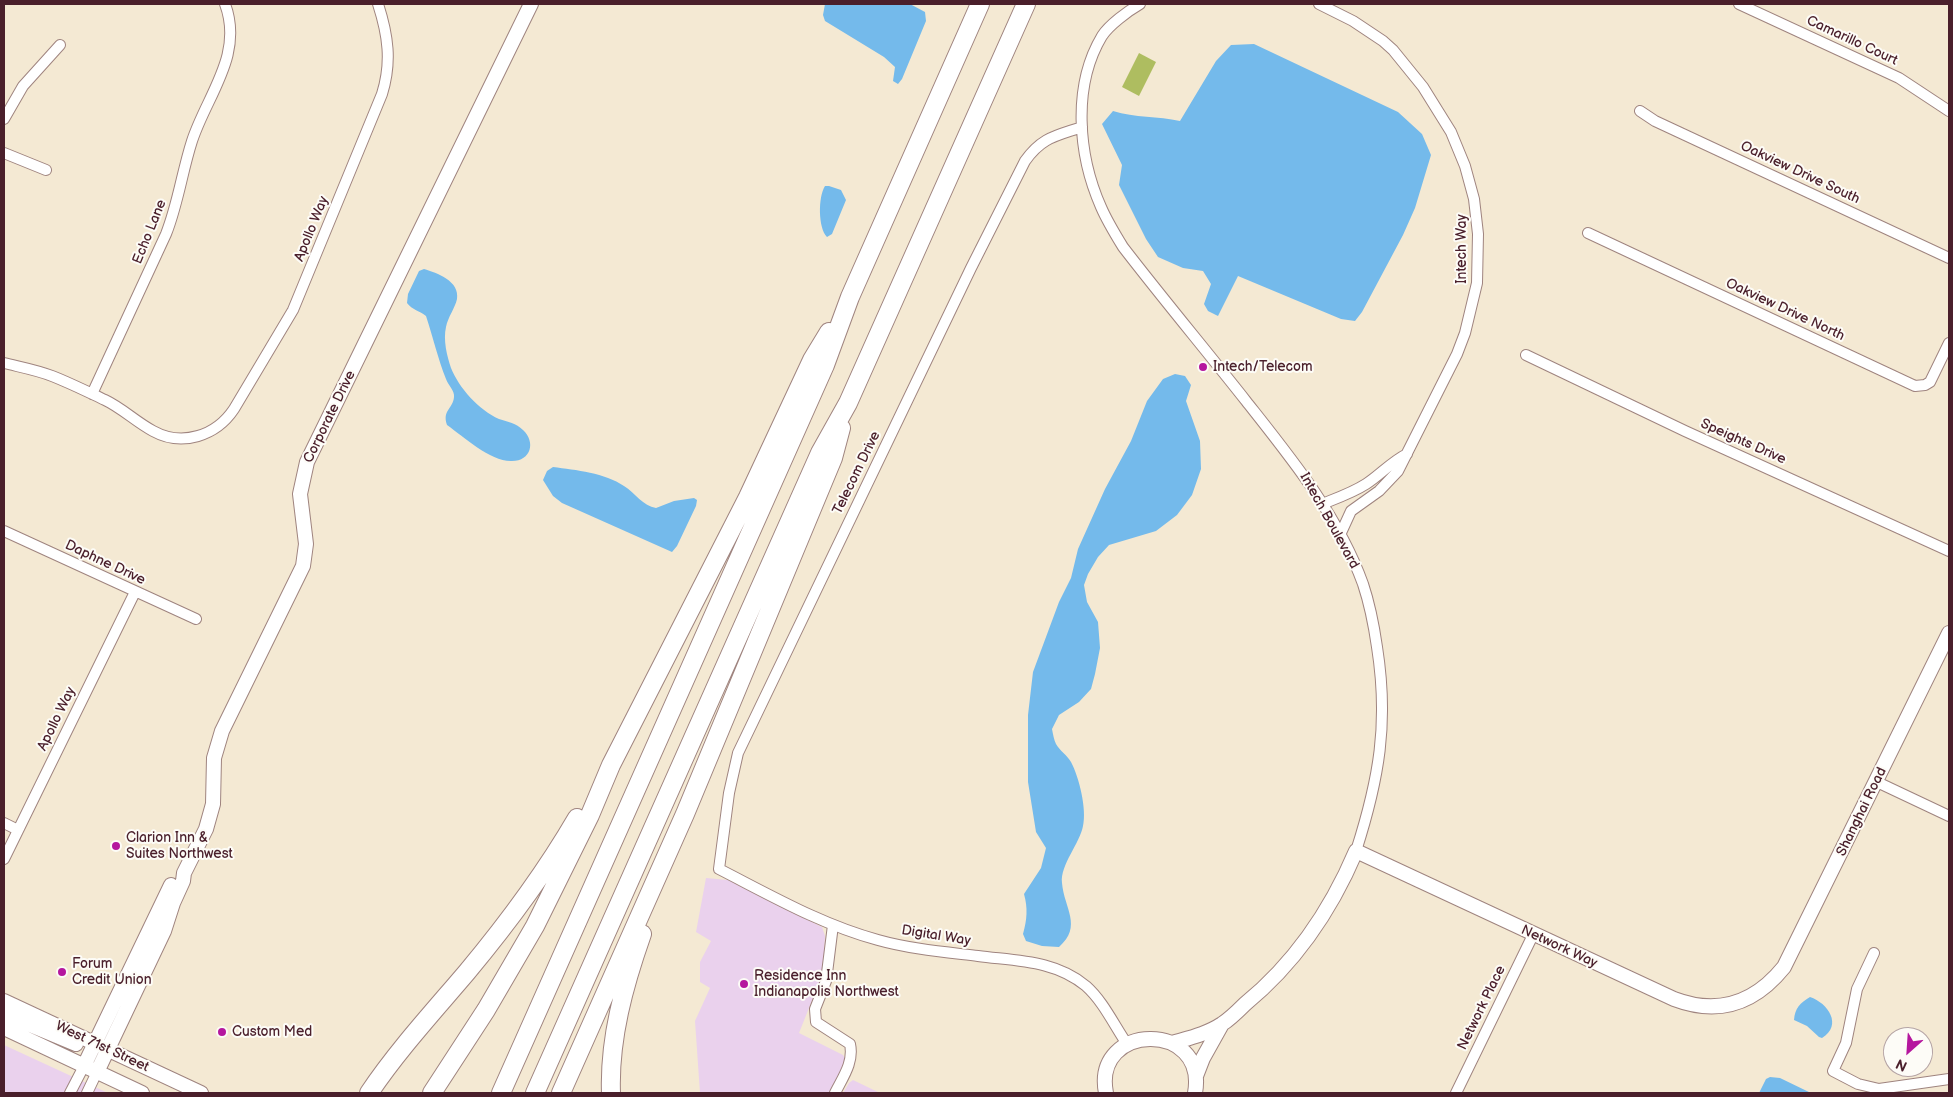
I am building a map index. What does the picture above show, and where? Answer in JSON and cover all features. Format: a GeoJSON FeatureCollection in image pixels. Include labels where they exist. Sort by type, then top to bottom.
{"type":"FeatureCollection","features":[{"type":"Feature","properties":{"kind":"highway"},"geometry":{"type":"LineString","coordinates":[[501,1093],[825,365],[850,297],[980,4]]}},
{"type":"Feature","properties":{"kind":"highway"},"geometry":{"type":"LineString","coordinates":[[535,1093],[820,453],[848,403],[1026,4]]}},
{"type":"Feature","properties":{"kind":"highway"},"geometry":{"type":"LineString","coordinates":[[436,1090],[501,986],[535,926],[590,815],[611,765],[748,497],[812,360],[850,297]]}},
{"type":"Feature","properties":{"kind":"highway"},"geometry":{"type":"LineString","coordinates":[[561,1093],[685,814],[833,458],[848,403]]}},
{"type":"Feature","properties":{"kind":"highway"},"geometry":{"type":"LineString","coordinates":[[369,1093],[396,1056],[477,960],[515,911],[611,765]]}},
{"type":"Feature","properties":{"kind":"highway"},"geometry":{"type":"LineString","coordinates":[[610,1093],[613,1052],[622,1000],[636,953],[669,864],[685,814]]}},
{"type":"Feature","properties":{"kind":"street","name":"Echo Lane"},"geometry":{"type":"LineString","coordinates":[[92,394],[166,234],[176,208],[192,141],[225,68],[230,48],[230,27],[225,4]]}},
{"type":"Feature","properties":{"kind":"street","name":"Apollo Way"},"geometry":{"type":"LineString","coordinates":[[92,394],[117,406],[158,434],[178,438],[198,436],[217,428],[232,413],[284,326],[298,297],[385,84],[388,67],[388,42],[378,4]]}},
{"type":"Feature","properties":{"kind":"street","name":"Corporate Drive"},"geometry":{"type":"LineString","coordinates":[[97,1072],[164,931],[172,903],[183,881],[184,873],[210,818],[213,804],[214,758],[222,731],[305,560],[306,544],[300,494],[307,462],[531,4]]}},
{"type":"Feature","properties":{"kind":"street","name":"Intech Boulevard"},"geometry":{"type":"LineString","coordinates":[[1140,4],[1129,10],[1103,35],[1090,63],[1083,93],[1082,127],[1085,151],[1093,185],[1101,208],[1116,236],[1299,468],[1340,535],[1368,600],[1377,644],[1383,717],[1379,765],[1371,803],[1356,851],[1328,908],[1298,951],[1264,988],[1222,1024],[1198,1036],[1172,1043]]}},
{"type":"Feature","properties":{"kind":"street","name":"Intech Way"},"geometry":{"type":"LineString","coordinates":[[1319,4],[1353,21],[1383,41],[1393,50],[1423,87],[1451,132],[1465,166],[1474,199],[1478,234],[1478,260],[1473,303],[1457,354],[1398,471],[1390,482],[1351,511],[1340,535]]}},
{"type":"Feature","properties":{"kind":"street","name":"Camarillo Court"},"geometry":{"type":"LineString","coordinates":[[1739,4],[1899,78],[1949,111]]}},
{"type":"Feature","properties":{"kind":"street"},"geometry":{"type":"LineString","coordinates":[[4,119],[26,81],[60,45]]}},
{"type":"Feature","properties":{"kind":"street","name":"Oakview Drive South"},"geometry":{"type":"LineString","coordinates":[[1640,111],[1655,122],[1949,258]]}},
{"type":"Feature","properties":{"kind":"street","name":"Telecom Drive"},"geometry":{"type":"LineString","coordinates":[[719,869],[728,793],[738,753],[971,268],[1025,160],[1035,146],[1050,138],[1082,127]]}},
{"type":"Feature","properties":{"kind":"street"},"geometry":{"type":"LineString","coordinates":[[4,153],[46,170]]}},
{"type":"Feature","properties":{"kind":"street","name":"Oakview Drive North"},"geometry":{"type":"LineString","coordinates":[[1588,233],[1915,386],[1925,385],[1930,382],[1949,343]]}},
{"type":"Feature","properties":{"kind":"street","name":"Speights Drive"},"geometry":{"type":"LineString","coordinates":[[1526,355],[1685,431],[1949,551]]}},
{"type":"Feature","properties":{"kind":"street"},"geometry":{"type":"LineString","coordinates":[[4,363],[52,376],[92,394]]}},
{"type":"Feature","properties":{"kind":"street"},"geometry":{"type":"LineString","coordinates":[[1322,504],[1340,498],[1365,485],[1396,460],[1407,454]]}},
{"type":"Feature","properties":{"kind":"street","name":"Daphne Drive"},"geometry":{"type":"LineString","coordinates":[[4,530],[196,619]]}},
{"type":"Feature","properties":{"kind":"street","name":"Apollo Way"},"geometry":{"type":"LineString","coordinates":[[4,859],[135,592]]}},
{"type":"Feature","properties":{"kind":"street","name":"Shanghai Road"},"geometry":{"type":"LineString","coordinates":[[1767,986],[1784,966],[1877,782],[1949,633]]}},
{"type":"Feature","properties":{"kind":"street"},"geometry":{"type":"LineString","coordinates":[[1877,782],[1949,816]]}},
{"type":"Feature","properties":{"kind":"street"},"geometry":{"type":"LineString","coordinates":[[4,823],[18,830]]}},
{"type":"Feature","properties":{"kind":"street","name":"Network Way"},"geometry":{"type":"LineString","coordinates":[[1356,851],[1533,935],[1688,1004],[1711,1007],[1732,1004],[1748,998],[1767,986]]}},
{"type":"Feature","properties":{"kind":"street","name":"Digital Way"},"geometry":{"type":"LineString","coordinates":[[719,869],[832,925],[878,940],[952,953],[1035,962],[1061,970],[1090,990],[1127,1044]]}},
{"type":"Feature","properties":{"kind":"street","name":"Corporate Drive"},"geometry":{"type":"LineString","coordinates":[[84,1066],[174,879],[184,873]]}},
{"type":"Feature","properties":{"kind":"street"},"geometry":{"type":"LineString","coordinates":[[832,925],[826,981],[815,1009],[816,1022],[850,1044],[851,1062],[835,1093]]}},
{"type":"Feature","properties":{"kind":"street","name":"Network Place"},"geometry":{"type":"LineString","coordinates":[[1456,1093],[1533,935]]}},
{"type":"Feature","properties":{"kind":"street"},"geometry":{"type":"LineString","coordinates":[[1874,953],[1858,986],[1846,1043],[1833,1071],[1858,1084],[1872,1088],[1911,1089],[1949,1079]]}},
{"type":"Feature","properties":{"kind":"street","name":"West 71st Street"},"geometry":{"type":"LineString","coordinates":[[4,1001],[93,1046],[108,1050],[201,1093]]}},
{"type":"Feature","properties":{"kind":"street"},"geometry":{"type":"LineString","coordinates":[[4,1014],[67,1041],[93,1046]]}},
{"type":"Feature","properties":{"kind":"street","name":"Intech Boulevard"},"geometry":{"type":"LineString","coordinates":[[1196,1076],[1203,1058],[1222,1024]]}},
{"type":"Feature","properties":{"kind":"street","name":"West 71st Street"},"geometry":{"type":"LineString","coordinates":[[4,1028],[142,1093]]}},
{"type":"Feature","properties":{"kind":"street"},"geometry":{"type":"LineString","coordinates":[[1106,1093],[1105,1078],[1108,1067],[1116,1054],[1127,1044],[1148,1038],[1172,1043],[1189,1058],[1196,1076],[1195,1093]]}},
{"type":"Feature","properties":{"kind":"street"},"geometry":{"type":"LineString","coordinates":[[70,1093],[84,1066]]}},
{"type":"Feature","properties":{"kind":"street"},"geometry":{"type":"LineString","coordinates":[[87,1093],[97,1072]]}},
{"type":"Feature","properties":{"kind":"shaded area"},"geometry":{"type":"Polygon","coordinates":[[[706,878],[728,880],[822,927],[825,936],[823,973],[799,1033],[843,1055],[846,1060],[830,1093],[700,1093],[695,1021],[710,988],[700,982],[700,962],[711,941],[696,932],[706,878]]]}},
{"type":"Feature","properties":{"kind":"shaded area"},"geometry":{"type":"Polygon","coordinates":[[[4,1045],[108,1093],[4,1093],[4,1045]]]}},
{"type":"Feature","properties":{"kind":"shaded area"},"geometry":{"type":"Polygon","coordinates":[[[853,1080],[880,1093],[843,1093],[853,1080]]]}},
{"type":"Feature","properties":{"kind":"green space"},"geometry":{"type":"Polygon","coordinates":[[[1139,53],[1156,62],[1139,96],[1122,87],[1139,53]]]}},
{"type":"Feature","properties":{"kind":"water"},"geometry":{"type":"Polygon","coordinates":[[[825,4],[910,4],[925,12],[926,21],[902,79],[898,84],[893,81],[895,67],[884,57],[825,21],[823,15],[825,4]]]}},
{"type":"Feature","properties":{"kind":"water"},"geometry":{"type":"Polygon","coordinates":[[[1254,44],[1398,112],[1422,134],[1431,155],[1415,208],[1403,235],[1362,312],[1355,321],[1341,319],[1238,276],[1218,316],[1208,311],[1204,304],[1211,284],[1203,271],[1183,268],[1158,257],[1146,239],[1119,185],[1122,165],[1102,124],[1113,111],[1180,121],[1216,61],[1231,45],[1254,44]]]}},
{"type":"Feature","properties":{"kind":"water"},"geometry":{"type":"Polygon","coordinates":[[[825,186],[841,190],[846,200],[832,234],[827,237],[822,227],[820,212],[821,197],[825,186]]]}},
{"type":"Feature","properties":{"kind":"water"},"geometry":{"type":"Polygon","coordinates":[[[424,269],[446,279],[455,287],[457,293],[457,299],[445,332],[448,358],[455,376],[464,391],[484,410],[523,430],[527,435],[530,445],[530,450],[524,458],[512,461],[495,457],[478,448],[447,425],[446,416],[453,401],[453,393],[443,371],[426,316],[407,303],[408,294],[419,271],[424,269]]]}},
{"type":"Feature","properties":{"kind":"water"},"geometry":{"type":"Polygon","coordinates":[[[1175,374],[1185,376],[1191,385],[1186,401],[1200,441],[1201,469],[1192,495],[1177,515],[1156,531],[1109,545],[1098,557],[1084,585],[1087,602],[1098,622],[1100,648],[1095,674],[1091,689],[1079,702],[1059,715],[1052,729],[1056,744],[1068,757],[1077,776],[1082,793],[1084,819],[1081,833],[1062,876],[1063,892],[1070,916],[1070,932],[1059,947],[1042,946],[1026,941],[1023,934],[1026,914],[1024,894],[1041,868],[1046,848],[1036,832],[1028,782],[1028,715],[1033,672],[1059,602],[1071,578],[1078,549],[1105,489],[1131,441],[1147,401],[1163,379],[1175,374]]]}},
{"type":"Feature","properties":{"kind":"water"},"geometry":{"type":"Polygon","coordinates":[[[553,467],[571,469],[608,478],[624,486],[651,507],[656,508],[674,501],[694,498],[697,500],[696,506],[677,546],[672,552],[562,503],[553,496],[543,480],[547,471],[553,467]]]}},
{"type":"Feature","properties":{"kind":"water"},"geometry":{"type":"Polygon","coordinates":[[[1810,997],[1822,1004],[1831,1015],[1832,1027],[1822,1038],[1807,1026],[1794,1020],[1799,1006],[1810,997]]]}},
{"type":"Feature","properties":{"kind":"water"},"geometry":{"type":"Polygon","coordinates":[[[1770,1077],[1780,1078],[1811,1093],[1759,1093],[1766,1079],[1770,1077]]]}},
{"type":"Feature","properties":{"kind":"place","name":"Intech/Telecom"},"geometry":{"type":"Point","coordinates":[1203,367]}},
{"type":"Feature","properties":{"kind":"place","name":"Clarion Inn & Suites Northwest"},"geometry":{"type":"Point","coordinates":[116,846]}},
{"type":"Feature","properties":{"kind":"place","name":"Forum Credit Union"},"geometry":{"type":"Point","coordinates":[62,972]}},
{"type":"Feature","properties":{"kind":"place","name":"Residence Inn Indianapolis Northwest"},"geometry":{"type":"Point","coordinates":[744,984]}},
{"type":"Feature","properties":{"kind":"place","name":"Custom Med"},"geometry":{"type":"Point","coordinates":[222,1032]}}]}
